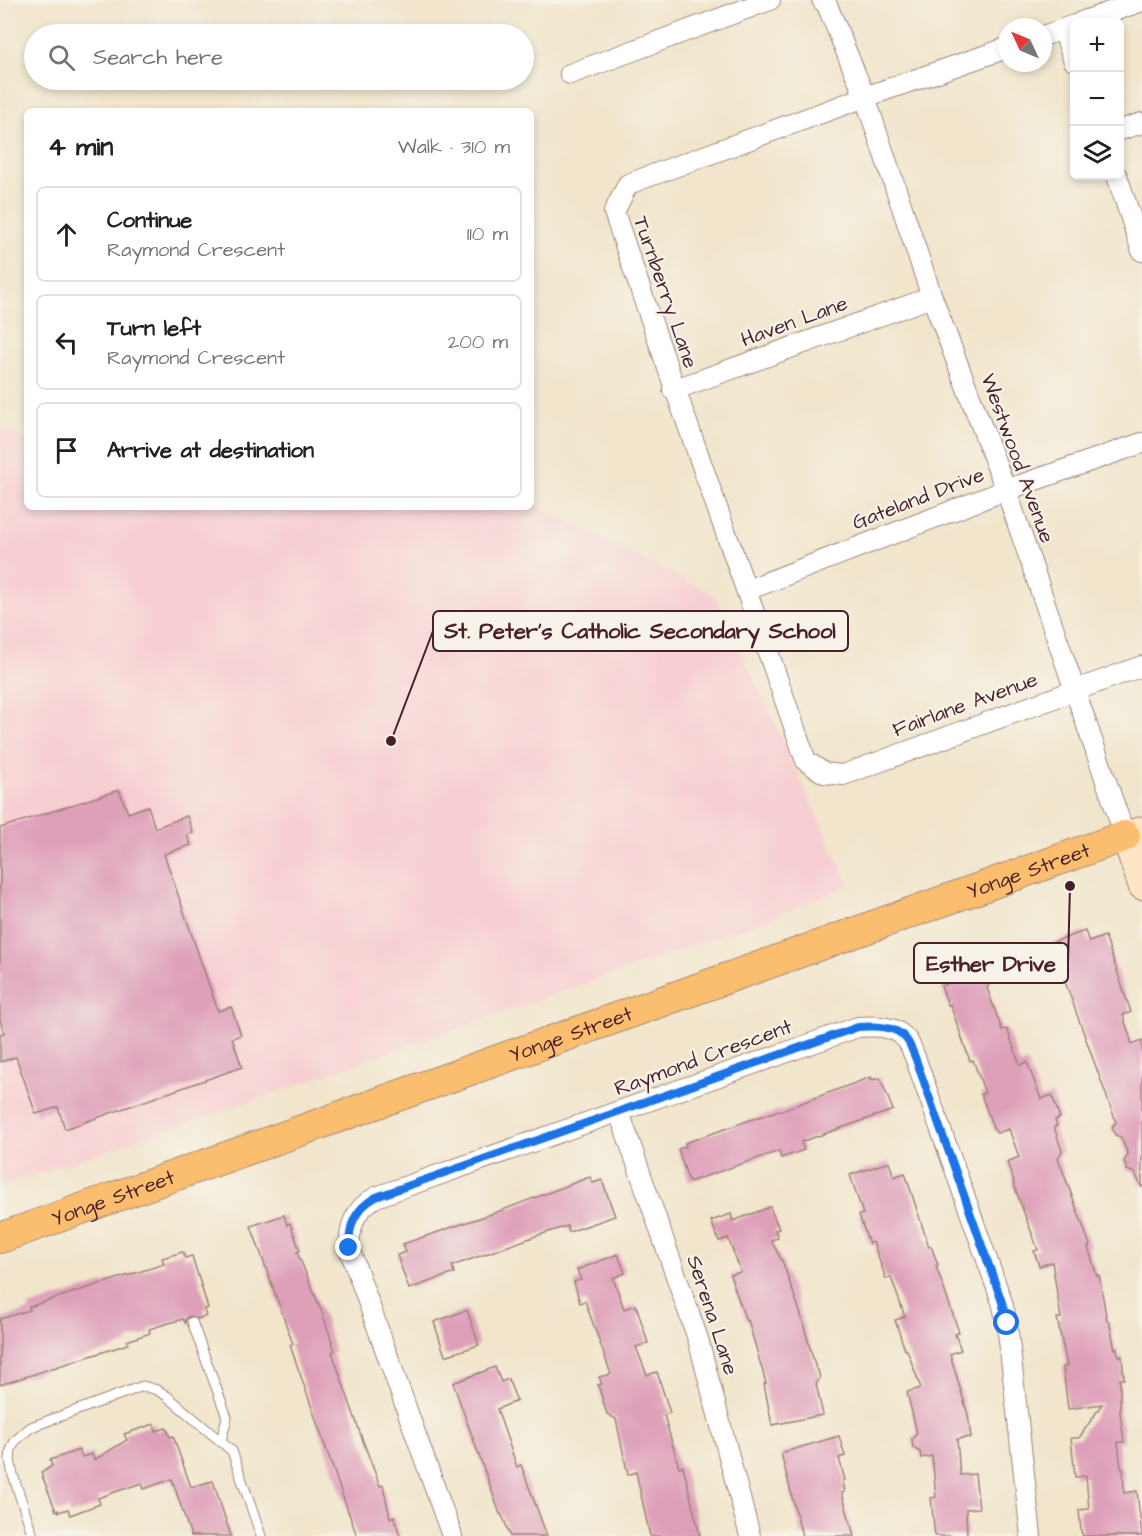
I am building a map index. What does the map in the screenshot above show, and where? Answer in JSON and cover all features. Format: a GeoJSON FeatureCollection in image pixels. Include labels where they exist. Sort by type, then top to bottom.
{"type":"FeatureCollection","features":[{"type":"Feature","properties":{"kind":"main road","name":"Yonge Street"},"geometry":{"type":"LineString","coordinates":[[0,1238],[1133,833]]}},
{"type":"Feature","properties":{"kind":"street"},"geometry":{"type":"LineString","coordinates":[[570,74],[770,0]]}},
{"type":"Feature","properties":{"kind":"street","name":"Westwood Avenue"},"geometry":{"type":"LineString","coordinates":[[822,0],[827,5],[865,97],[932,297],[1006,490],[1074,690],[1133,833]]}},
{"type":"Feature","properties":{"kind":"street"},"geometry":{"type":"LineString","coordinates":[[1093,18],[1142,1]]}},
{"type":"Feature","properties":{"kind":"street"},"geometry":{"type":"LineString","coordinates":[[1052,33],[1069,27]]}},
{"type":"Feature","properties":{"kind":"street","name":"Turnberry Lane"},"geometry":{"type":"LineString","coordinates":[[807,761],[673,390],[614,212],[628,184],[998,51]]}},
{"type":"Feature","properties":{"kind":"street"},"geometry":{"type":"LineString","coordinates":[[1124,128],[1142,123]]}},
{"type":"Feature","properties":{"kind":"street"},"geometry":{"type":"LineString","coordinates":[[1117,180],[1142,251]]}},
{"type":"Feature","properties":{"kind":"street","name":"Haven Lane"},"geometry":{"type":"LineString","coordinates":[[673,390],[932,297]]}},
{"type":"Feature","properties":{"kind":"street","name":"Gateland Drive"},"geometry":{"type":"LineString","coordinates":[[747,590],[1006,490],[1142,443]]}},
{"type":"Feature","properties":{"kind":"street","name":"Fairlane Avenue"},"geometry":{"type":"LineString","coordinates":[[807,761],[825,773],[843,775],[1142,666]]}},
{"type":"Feature","properties":{"kind":"street"},"geometry":{"type":"LineString","coordinates":[[1133,833],[1142,886]]}},
{"type":"Feature","properties":{"kind":"street","name":"Raymond Crescent"},"geometry":{"type":"LineString","coordinates":[[452,1536],[349,1248],[353,1220],[357,1211],[376,1197],[858,1027],[875,1026],[891,1029],[905,1037],[919,1068],[1002,1302],[1007,1323],[1031,1536]]}},
{"type":"Feature","properties":{"kind":"street","name":"Serena Lane"},"geometry":{"type":"LineString","coordinates":[[619,1113],[698,1339],[750,1536]]}},
{"type":"Feature","properties":{"kind":"lane"},"geometry":{"type":"LineString","coordinates":[[192,1322],[227,1417],[221,1441]]}},
{"type":"Feature","properties":{"kind":"lane"},"geometry":{"type":"LineString","coordinates":[[33,1536],[10,1460],[15,1441],[31,1427],[143,1386],[167,1396],[232,1451],[261,1536]]}},
{"type":"Feature","properties":{"kind":"shaded area"},"geometry":{"type":"Polygon","coordinates":[[[0,426],[24,439],[24,510],[534,510],[534,504],[716,596],[849,885],[772,918],[0,1187],[0,426]]]}},
{"type":"Feature","properties":{"kind":"building"},"geometry":{"type":"Polygon","coordinates":[[[119,790],[128,813],[148,806],[155,828],[187,816],[193,833],[187,835],[191,845],[164,854],[218,1011],[231,1007],[241,1035],[232,1038],[242,1067],[65,1129],[58,1107],[36,1114],[16,1057],[0,1062],[0,1034],[4,1033],[0,1020],[0,828],[119,790]]]}},
{"type":"Feature","properties":{"kind":"building"},"geometry":{"type":"Polygon","coordinates":[[[1085,931],[1089,942],[1105,936],[1131,1012],[1123,1015],[1132,1044],[1142,1040],[1142,1188],[1135,1173],[1127,1170],[1124,1161],[1128,1155],[1121,1137],[1115,1135],[1112,1127],[1116,1122],[1051,943],[1085,931]]]}},
{"type":"Feature","properties":{"kind":"building"},"geometry":{"type":"Polygon","coordinates":[[[986,955],[994,975],[987,988],[1002,1030],[1007,1029],[1020,1065],[1027,1062],[1041,1099],[1052,1095],[1060,1118],[1055,1120],[1057,1126],[1054,1127],[1062,1151],[1058,1158],[1090,1245],[1088,1247],[1097,1276],[1099,1275],[1107,1321],[1109,1321],[1115,1349],[1117,1348],[1118,1356],[1122,1356],[1124,1379],[1120,1379],[1120,1412],[1124,1442],[1118,1442],[1123,1469],[1124,1493],[1137,1491],[1142,1536],[1083,1536],[1081,1531],[1079,1510],[1089,1509],[1086,1476],[1075,1477],[1071,1438],[1079,1438],[1102,1404],[1068,1409],[1063,1367],[1067,1366],[1057,1318],[1061,1318],[1052,1262],[1039,1266],[1034,1251],[1038,1250],[1007,1162],[1019,1157],[1009,1129],[997,1133],[993,1128],[981,1094],[985,1093],[973,1060],[970,1061],[950,1004],[948,1005],[941,986],[957,980],[953,967],[986,955]]]}},
{"type":"Feature","properties":{"kind":"building"},"geometry":{"type":"Polygon","coordinates":[[[871,1077],[872,1080],[880,1078],[893,1110],[801,1142],[804,1150],[781,1158],[779,1151],[689,1182],[678,1149],[686,1146],[685,1143],[871,1077]]]}},
{"type":"Feature","properties":{"kind":"building"},"geometry":{"type":"Polygon","coordinates":[[[889,1162],[894,1177],[905,1173],[959,1332],[955,1334],[961,1350],[950,1354],[968,1415],[971,1437],[957,1439],[960,1475],[975,1474],[979,1508],[966,1509],[967,1536],[935,1536],[931,1498],[936,1497],[932,1456],[921,1458],[920,1452],[913,1448],[912,1439],[917,1433],[907,1392],[921,1388],[895,1320],[905,1317],[891,1277],[886,1279],[873,1242],[869,1244],[859,1215],[863,1214],[850,1175],[889,1162]]]}},
{"type":"Feature","properties":{"kind":"building"},"geometry":{"type":"Polygon","coordinates":[[[590,1177],[593,1183],[602,1180],[615,1216],[569,1232],[567,1226],[539,1235],[452,1266],[454,1273],[409,1289],[397,1255],[406,1252],[403,1244],[590,1177]]]}},
{"type":"Feature","properties":{"kind":"building"},"geometry":{"type":"Polygon","coordinates":[[[770,1207],[779,1229],[775,1230],[778,1238],[771,1240],[783,1263],[818,1370],[820,1378],[816,1384],[823,1415],[772,1425],[764,1384],[766,1383],[748,1320],[746,1321],[730,1275],[741,1272],[728,1238],[719,1241],[711,1221],[731,1214],[733,1221],[770,1207]]]}},
{"type":"Feature","properties":{"kind":"building"},"geometry":{"type":"Polygon","coordinates":[[[284,1215],[287,1225],[290,1223],[300,1251],[297,1252],[322,1312],[335,1351],[332,1352],[363,1441],[380,1486],[383,1485],[390,1518],[394,1516],[400,1536],[357,1536],[251,1226],[284,1215]]]}},
{"type":"Feature","properties":{"kind":"building"},"geometry":{"type":"Polygon","coordinates":[[[183,1252],[185,1258],[192,1256],[208,1308],[204,1309],[206,1316],[198,1319],[190,1316],[186,1318],[185,1323],[183,1319],[149,1329],[150,1333],[127,1341],[128,1344],[0,1385],[0,1319],[30,1310],[29,1307],[164,1264],[162,1258],[183,1252]]]}},
{"type":"Feature","properties":{"kind":"building"},"geometry":{"type":"Polygon","coordinates":[[[618,1254],[625,1273],[613,1278],[624,1309],[636,1305],[648,1343],[636,1347],[647,1375],[657,1372],[670,1413],[664,1415],[679,1467],[683,1466],[700,1536],[650,1536],[636,1472],[628,1475],[616,1419],[607,1414],[598,1385],[602,1384],[599,1377],[611,1374],[585,1301],[580,1303],[574,1282],[581,1280],[577,1270],[618,1254]]]}},
{"type":"Feature","properties":{"kind":"building"},"geometry":{"type":"Polygon","coordinates":[[[467,1310],[479,1345],[445,1356],[434,1322],[467,1310]]]}},
{"type":"Feature","properties":{"kind":"building"},"geometry":{"type":"Polygon","coordinates":[[[495,1367],[501,1382],[508,1379],[517,1401],[497,1409],[517,1467],[521,1465],[547,1536],[510,1536],[453,1383],[495,1367]]]}},
{"type":"Feature","properties":{"kind":"building"},"geometry":{"type":"Polygon","coordinates":[[[154,1424],[156,1431],[166,1428],[170,1437],[173,1436],[191,1487],[213,1481],[231,1536],[191,1536],[172,1479],[144,1489],[142,1483],[98,1498],[100,1504],[70,1515],[68,1509],[56,1511],[41,1473],[52,1466],[50,1460],[79,1450],[82,1457],[92,1454],[94,1460],[127,1440],[124,1434],[154,1424]]]}},
{"type":"Feature","properties":{"kind":"building"},"geometry":{"type":"Polygon","coordinates":[[[839,1436],[845,1456],[839,1458],[845,1480],[843,1481],[845,1492],[842,1493],[854,1536],[802,1536],[781,1453],[839,1436]]]}},
{"type":"Feature","properties":{"kind":"place","name":"St. Peter's Catholic Secondary School"},"geometry":{"type":"Point","coordinates":[391,741]}},
{"type":"Feature","properties":{"kind":"place","name":"Esther Drive"},"geometry":{"type":"Point","coordinates":[1070,886]}},
{"type":"Feature","properties":{"kind":"route"},"geometry":{"type":"LineString","coordinates":[[349,1248],[350,1230],[357,1211],[376,1197],[858,1027],[875,1026],[891,1029],[905,1037],[915,1057],[1002,1302],[1007,1323]]}}]}
